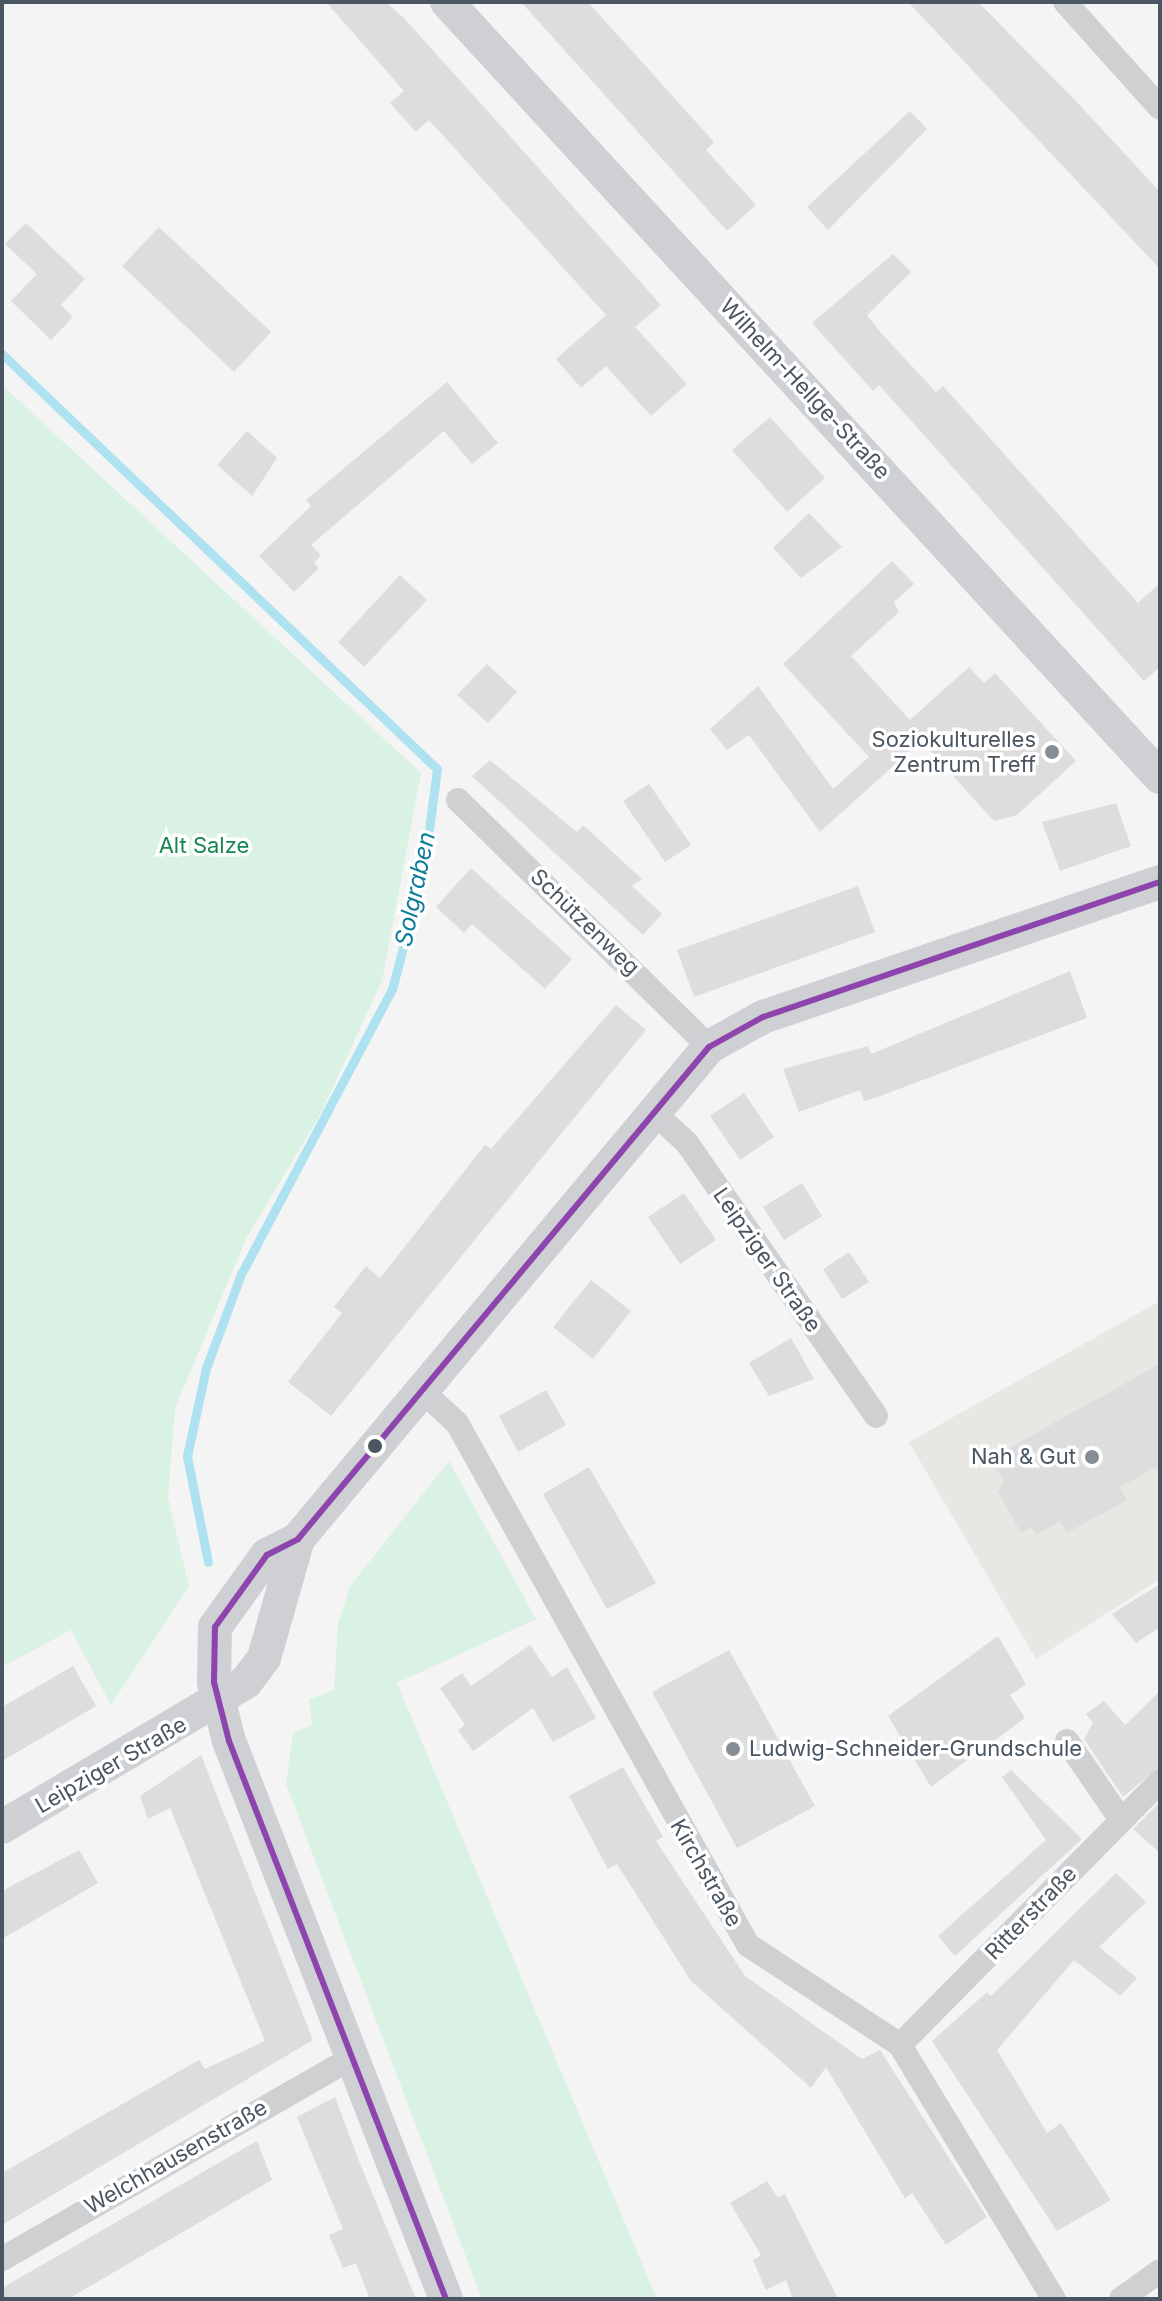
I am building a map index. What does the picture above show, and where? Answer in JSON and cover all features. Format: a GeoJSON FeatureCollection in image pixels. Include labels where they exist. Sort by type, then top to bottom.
{"type":"FeatureCollection","features":[{"type":"Feature","properties":{"kind":"main road","name":"Wilhelm-Hellge-Straße"},"geometry":{"type":"LineString","coordinates":[[447,2],[1160,777]]}},
{"type":"Feature","properties":{"kind":"main road","name":"Leipziger Straße"},"geometry":{"type":"LineString","coordinates":[[220,1702],[211,1655],[215,1627],[267,1555],[298,1539],[652,1111],[709,1047],[763,1017],[1160,882]]}},
{"type":"Feature","properties":{"kind":"main road","name":"Leipziger Straße"},"geometry":{"type":"LineString","coordinates":[[2,1827],[220,1702],[264,1658],[298,1539]]}},
{"type":"Feature","properties":{"kind":"main road"},"geometry":{"type":"LineString","coordinates":[[220,1702],[351,2058],[446,2299]]}},
{"type":"Feature","properties":{"kind":"street"},"geometry":{"type":"LineString","coordinates":[[1065,2],[1160,108]]}},
{"type":"Feature","properties":{"kind":"street","name":"Schützenweg"},"geometry":{"type":"LineString","coordinates":[[458,800],[709,1047]]}},
{"type":"Feature","properties":{"kind":"street","name":"Leipziger Straße"},"geometry":{"type":"LineString","coordinates":[[652,1111],[687,1143],[876,1416]]}},
{"type":"Feature","properties":{"kind":"street","name":"Kirchstraße"},"geometry":{"type":"LineString","coordinates":[[421,1390],[457,1423],[748,1945],[900,2045],[1054,2299]]}},
{"type":"Feature","properties":{"kind":"street"},"geometry":{"type":"LineString","coordinates":[[1067,1741],[1121,1820]]}},
{"type":"Feature","properties":{"kind":"street","name":"Ritterstraße"},"geometry":{"type":"LineString","coordinates":[[900,2045],[1160,1781]]}},
{"type":"Feature","properties":{"kind":"street","name":"Welchhausenstraße"},"geometry":{"type":"LineString","coordinates":[[2,2259],[351,2058]]}},
{"type":"Feature","properties":{"kind":"street"},"geometry":{"type":"LineString","coordinates":[[1121,2299],[1160,2271]]}},
{"type":"Feature","properties":{"kind":"shaded area"},"geometry":{"type":"Polygon","coordinates":[[[1160,1301],[1160,1579],[1036,1659],[909,1442],[1160,1301]]]}},
{"type":"Feature","properties":{"kind":"green space","name":"Alt Salze"},"geometry":{"type":"Polygon","coordinates":[[[2,385],[421,773],[382,981],[320,1115],[247,1237],[175,1408],[168,1498],[189,1586],[111,1705],[71,1630],[2,1667],[2,385]]]}},
{"type":"Feature","properties":{"kind":"green space"},"geometry":{"type":"Polygon","coordinates":[[[449,1461],[536,1619],[397,1683],[657,2299],[482,2299],[286,1784],[293,1733],[312,1725],[309,1699],[334,1690],[338,1624],[350,1586],[449,1461]]]}},
{"type":"Feature","properties":{"kind":"building"},"geometry":{"type":"Polygon","coordinates":[[[326,2],[386,2],[405,19],[661,305],[635,327],[687,384],[651,416],[606,366],[581,388],[556,359],[606,315],[429,120],[416,132],[390,103],[404,91],[326,2]]]}},
{"type":"Feature","properties":{"kind":"building"},"geometry":{"type":"Polygon","coordinates":[[[521,2],[588,2],[714,142],[706,150],[756,205],[727,231],[521,2]]]}},
{"type":"Feature","properties":{"kind":"building"},"geometry":{"type":"Polygon","coordinates":[[[908,2],[978,2],[1075,100],[1160,192],[1160,269],[908,2]]]}},
{"type":"Feature","properties":{"kind":"building"},"geometry":{"type":"Polygon","coordinates":[[[910,111],[927,129],[828,230],[807,207],[910,111]]]}},
{"type":"Feature","properties":{"kind":"building"},"geometry":{"type":"Polygon","coordinates":[[[26,223],[85,279],[61,305],[73,317],[51,340],[11,301],[37,274],[5,244],[26,223]]]}},
{"type":"Feature","properties":{"kind":"building"},"geometry":{"type":"Polygon","coordinates":[[[159,227],[271,332],[234,372],[122,266],[159,227]]]}},
{"type":"Feature","properties":{"kind":"building"},"geometry":{"type":"Polygon","coordinates":[[[893,254],[911,272],[867,315],[881,333],[936,392],[943,386],[1138,603],[1160,583],[1160,667],[1144,681],[879,385],[873,391],[812,323],[893,254]]]}},
{"type":"Feature","properties":{"kind":"building"},"geometry":{"type":"Polygon","coordinates":[[[447,382],[498,443],[472,464],[444,431],[311,545],[321,555],[314,563],[319,568],[294,592],[259,556],[311,506],[306,500],[447,382]]]}},
{"type":"Feature","properties":{"kind":"building"},"geometry":{"type":"Polygon","coordinates":[[[770,417],[825,478],[787,512],[732,450],[770,417]]]}},
{"type":"Feature","properties":{"kind":"building"},"geometry":{"type":"Polygon","coordinates":[[[247,431],[277,458],[252,496],[217,465],[247,431]]]}},
{"type":"Feature","properties":{"kind":"building"},"geometry":{"type":"Polygon","coordinates":[[[809,513],[842,547],[801,578],[773,548],[809,513]]]}},
{"type":"Feature","properties":{"kind":"building"},"geometry":{"type":"Polygon","coordinates":[[[892,561],[914,584],[894,602],[899,612],[851,656],[910,720],[969,667],[984,683],[995,673],[1076,761],[1017,815],[994,821],[921,741],[820,832],[749,735],[727,750],[710,729],[758,686],[833,789],[869,757],[783,664],[892,561]]]}},
{"type":"Feature","properties":{"kind":"building"},"geometry":{"type":"Polygon","coordinates":[[[400,575],[427,600],[364,667],[338,642],[400,575]]]}},
{"type":"Feature","properties":{"kind":"building"},"geometry":{"type":"Polygon","coordinates":[[[487,664],[517,692],[488,723],[457,695],[487,664]]]}},
{"type":"Feature","properties":{"kind":"building"},"geometry":{"type":"Polygon","coordinates":[[[490,760],[577,832],[583,825],[642,879],[632,886],[662,914],[643,935],[472,776],[490,760]]]}},
{"type":"Feature","properties":{"kind":"building"},"geometry":{"type":"Polygon","coordinates":[[[649,784],[691,845],[665,862],[623,801],[649,784]]]}},
{"type":"Feature","properties":{"kind":"building"},"geometry":{"type":"Polygon","coordinates":[[[1116,803],[1131,846],[1060,871],[1042,822],[1116,803]]]}},
{"type":"Feature","properties":{"kind":"building"},"geometry":{"type":"Polygon","coordinates":[[[471,868],[572,959],[545,989],[472,924],[464,933],[436,907],[471,868]]]}},
{"type":"Feature","properties":{"kind":"building"},"geometry":{"type":"Polygon","coordinates":[[[858,886],[875,932],[694,997],[677,950],[858,886]]]}},
{"type":"Feature","properties":{"kind":"building"},"geometry":{"type":"Polygon","coordinates":[[[1070,971],[1087,1018],[875,1098],[864,1101],[860,1090],[799,1112],[783,1069],[868,1046],[871,1054],[1070,971]]]}},
{"type":"Feature","properties":{"kind":"building"},"geometry":{"type":"Polygon","coordinates":[[[616,1005],[646,1030],[331,1416],[288,1382],[342,1313],[334,1307],[366,1266],[380,1278],[485,1145],[491,1149],[616,1005]]]}},
{"type":"Feature","properties":{"kind":"building"},"geometry":{"type":"Polygon","coordinates":[[[744,1093],[774,1137],[740,1160],[710,1116],[744,1093]]]}},
{"type":"Feature","properties":{"kind":"building"},"geometry":{"type":"Polygon","coordinates":[[[802,1183],[822,1216],[784,1240],[763,1207],[802,1183]]]}},
{"type":"Feature","properties":{"kind":"building"},"geometry":{"type":"Polygon","coordinates":[[[684,1193],[716,1240],[680,1264],[648,1217],[684,1193]]]}},
{"type":"Feature","properties":{"kind":"building"},"geometry":{"type":"Polygon","coordinates":[[[849,1252],[869,1282],[842,1299],[823,1269],[849,1252]]]}},
{"type":"Feature","properties":{"kind":"building"},"geometry":{"type":"Polygon","coordinates":[[[591,1280],[631,1311],[593,1359],[553,1327],[591,1280]]]}},
{"type":"Feature","properties":{"kind":"building"},"geometry":{"type":"Polygon","coordinates":[[[791,1338],[814,1379],[769,1396],[749,1363],[791,1338]]]}},
{"type":"Feature","properties":{"kind":"building"},"geometry":{"type":"Polygon","coordinates":[[[1160,1364],[1160,1465],[1120,1487],[1127,1500],[1067,1533],[1060,1521],[1036,1535],[1031,1527],[1021,1533],[998,1492],[1004,1481],[991,1458],[1160,1364]]]}},
{"type":"Feature","properties":{"kind":"building"},"geometry":{"type":"Polygon","coordinates":[[[546,1390],[566,1425],[518,1452],[499,1416],[546,1390]]]}},
{"type":"Feature","properties":{"kind":"building"},"geometry":{"type":"Polygon","coordinates":[[[589,1467],[656,1583],[607,1609],[543,1494],[589,1467]]]}},
{"type":"Feature","properties":{"kind":"building"},"geometry":{"type":"Polygon","coordinates":[[[1160,1584],[1160,1627],[1136,1643],[1112,1614],[1160,1584]]]}},
{"type":"Feature","properties":{"kind":"building"},"geometry":{"type":"Polygon","coordinates":[[[998,1636],[1026,1684],[1010,1695],[1025,1718],[931,1787],[888,1716],[998,1636]]]}},
{"type":"Feature","properties":{"kind":"building"},"geometry":{"type":"Polygon","coordinates":[[[530,1645],[552,1677],[567,1667],[596,1718],[553,1742],[533,1708],[473,1751],[458,1730],[465,1725],[440,1688],[462,1673],[471,1686],[530,1645]]]}},
{"type":"Feature","properties":{"kind":"building","name":"Ludwig-Schneider-Grundschule"},"geometry":{"type":"Polygon","coordinates":[[[729,1650],[815,1806],[737,1848],[652,1692],[729,1650]]]}},
{"type":"Feature","properties":{"kind":"building"},"geometry":{"type":"Polygon","coordinates":[[[73,1666],[96,1706],[2,1761],[2,1707],[73,1666]]]}},
{"type":"Feature","properties":{"kind":"building"},"geometry":{"type":"Polygon","coordinates":[[[1160,1691],[1160,1766],[1123,1797],[1084,1739],[1093,1723],[1086,1714],[1104,1701],[1125,1725],[1160,1691]]]}},
{"type":"Feature","properties":{"kind":"building"},"geometry":{"type":"Polygon","coordinates":[[[201,1755],[313,2040],[2,2225],[2,2173],[199,2060],[205,2069],[265,2041],[170,1808],[148,1819],[140,1796],[201,1755]]]}},
{"type":"Feature","properties":{"kind":"building"},"geometry":{"type":"Polygon","coordinates":[[[623,1767],[663,1837],[656,1841],[745,1976],[862,2059],[880,2050],[987,2217],[946,2245],[912,2193],[905,2198],[826,2067],[811,2088],[691,1981],[617,1864],[608,1869],[569,1796],[623,1767]]]}},
{"type":"Feature","properties":{"kind":"building"},"geometry":{"type":"Polygon","coordinates":[[[1011,1770],[1082,1839],[955,1956],[938,1936],[1046,1840],[1002,1777],[1011,1770]]]}},
{"type":"Feature","properties":{"kind":"building"},"geometry":{"type":"Polygon","coordinates":[[[1160,1802],[1160,1853],[1133,1829],[1160,1802]]]}},
{"type":"Feature","properties":{"kind":"building"},"geometry":{"type":"Polygon","coordinates":[[[79,1850],[98,1883],[2,1939],[2,1891],[79,1850]]]}},
{"type":"Feature","properties":{"kind":"building"},"geometry":{"type":"Polygon","coordinates":[[[1116,1873],[1146,1902],[1099,1947],[1137,1978],[1120,1996],[1074,1960],[997,2050],[1047,2133],[1061,2123],[1111,2200],[1057,2231],[932,2041],[987,1992],[991,1996],[1116,1873]]]}},
{"type":"Feature","properties":{"kind":"building"},"geometry":{"type":"Polygon","coordinates":[[[335,2097],[416,2299],[370,2299],[356,2263],[343,2268],[329,2235],[343,2229],[297,2117],[335,2097]]]}},
{"type":"Feature","properties":{"kind":"building"},"geometry":{"type":"Polygon","coordinates":[[[257,2141],[272,2180],[68,2299],[2,2299],[2,2288],[257,2141]]]}},
{"type":"Feature","properties":{"kind":"building"},"geometry":{"type":"Polygon","coordinates":[[[767,2181],[778,2198],[785,2194],[838,2299],[793,2299],[786,2280],[766,2290],[753,2260],[761,2255],[730,2203],[767,2181]]]}},
{"type":"Feature","properties":{"kind":"waterway","name":"Solgraben"},"geometry":{"type":"LineString","coordinates":[[2,354],[437,769],[424,868],[392,989],[241,1274],[206,1368],[187,1456],[208,1562]]}},
{"type":"Feature","properties":{"kind":"transit line"},"geometry":{"type":"LineString","coordinates":[[446,2299],[229,1741],[214,1682],[215,1627],[267,1555],[298,1539],[709,1047],[763,1017],[1160,882]]}},
{"type":"Feature","properties":{"kind":"place","name":"Soziokulturelles Zentrum Treff"},"geometry":{"type":"Point","coordinates":[1052,752]}},
{"type":"Feature","properties":{"kind":"place","name":"Nah & Gut"},"geometry":{"type":"Point","coordinates":[1092,1457]}},
{"type":"Feature","properties":{"kind":"place","name":"Ludwig-Schneider-Grundschule"},"geometry":{"type":"Point","coordinates":[733,1749]}}]}
